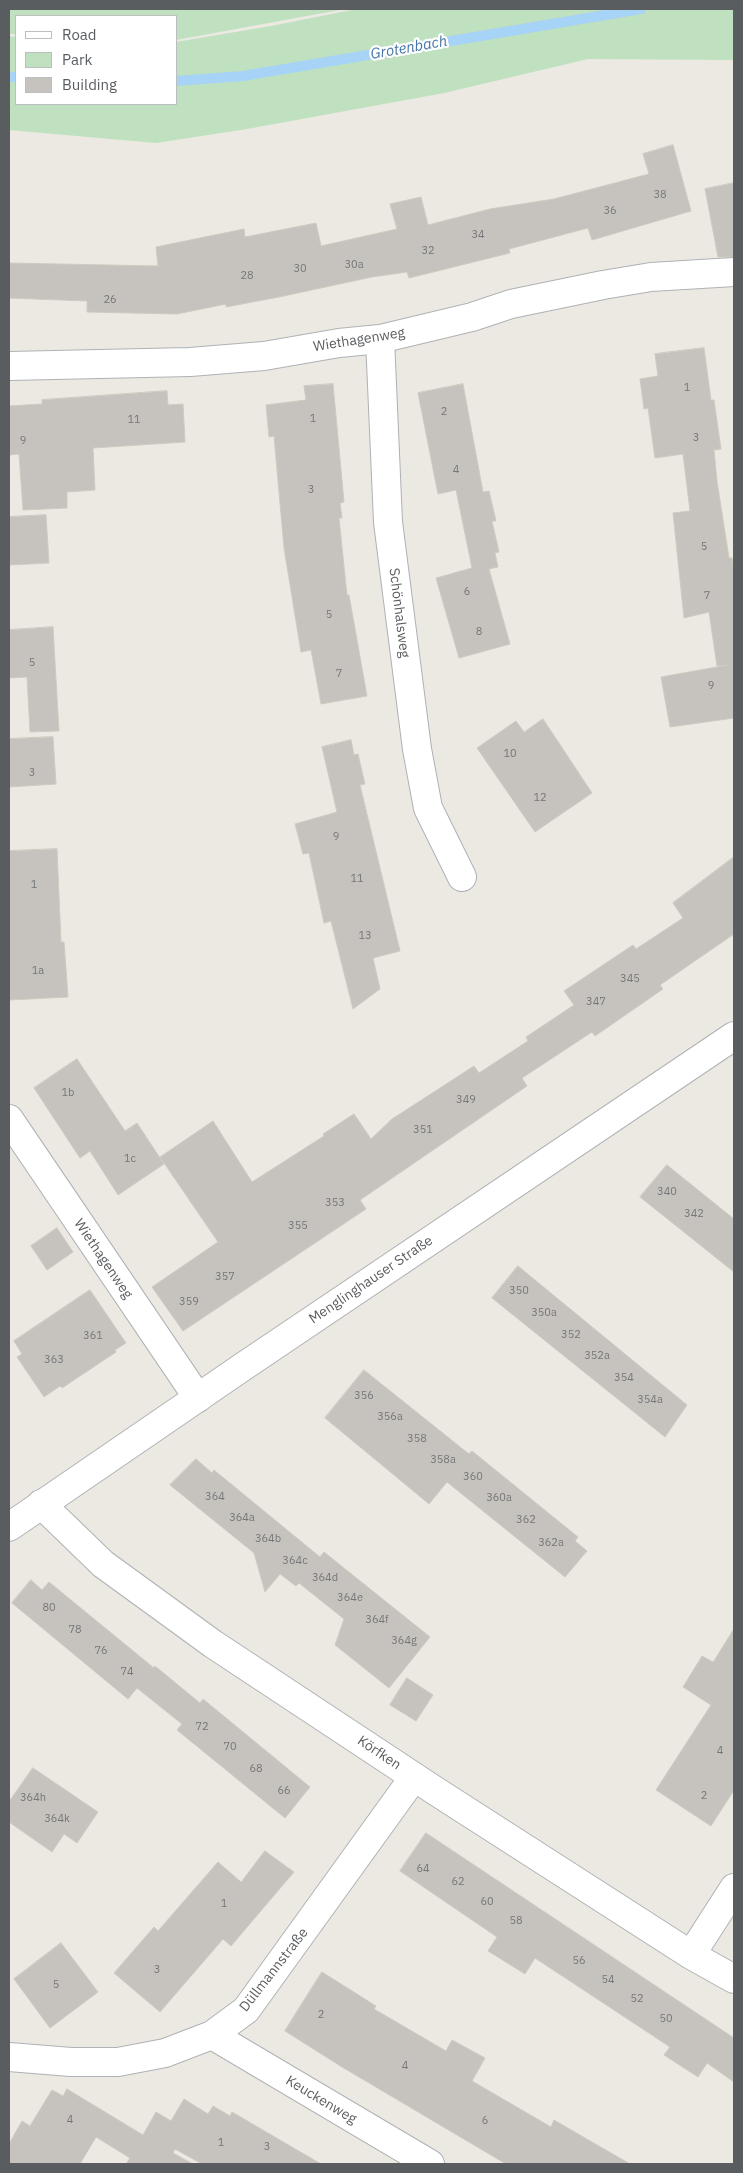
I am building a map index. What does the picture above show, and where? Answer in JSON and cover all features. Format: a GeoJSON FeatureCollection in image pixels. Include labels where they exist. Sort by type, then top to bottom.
{"type":"FeatureCollection","features":[{"type":"Feature","properties":{"kind":"street","name":"Wiethagenweg"},"geometry":{"type":"LineString","coordinates":[[9,366],[190,362],[264,356],[339,342],[380,339],[472,317],[511,304],[603,285],[651,277],[734,272]]}},
{"type":"Feature","properties":{"kind":"street","name":"Schönhalsweg"},"geometry":{"type":"LineString","coordinates":[[380,339],[388,522],[416,749],[428,808],[462,877]]}},
{"type":"Feature","properties":{"kind":"street","name":"Menglinghauser Straße"},"geometry":{"type":"LineString","coordinates":[[9,1527],[734,1036]]}},
{"type":"Feature","properties":{"kind":"street","name":"Wiethagenweg"},"geometry":{"type":"LineString","coordinates":[[9,1119],[198,1398]]}},
{"type":"Feature","properties":{"kind":"street","name":"Körfken"},"geometry":{"type":"LineString","coordinates":[[41,1504],[103,1564],[213,1644],[414,1777],[691,1955],[734,1979]]}},
{"type":"Feature","properties":{"kind":"street","name":"Düllmannstraße"},"geometry":{"type":"LineString","coordinates":[[9,2057],[71,2062],[118,2062],[165,2053],[212,2035],[246,2010],[414,1777]]}},
{"type":"Feature","properties":{"kind":"street"},"geometry":{"type":"LineString","coordinates":[[691,1955],[734,1888]]}},
{"type":"Feature","properties":{"kind":"street","name":"Keuckenweg"},"geometry":{"type":"LineString","coordinates":[[212,2035],[430,2164]]}},
{"type":"Feature","properties":{"kind":"green space"},"geometry":{"type":"Polygon","coordinates":[[[9,9],[345,9],[178,40],[178,15],[15,15],[15,34],[9,34],[9,9]]]}},
{"type":"Feature","properties":{"kind":"green space"},"geometry":{"type":"Polygon","coordinates":[[[357,9],[734,9],[734,60],[588,59],[444,93],[247,129],[156,143],[9,130],[9,36],[15,37],[15,105],[178,105],[178,42],[357,9]]]}},
{"type":"Feature","properties":{"kind":"building"},"geometry":{"type":"Polygon","coordinates":[[[673,145],[691,211],[592,240],[588,228],[509,249],[510,253],[409,278],[407,272],[372,277],[279,297],[226,307],[226,304],[177,314],[87,312],[87,301],[9,298],[9,263],[158,266],[156,247],[244,229],[245,237],[316,223],[321,246],[397,229],[390,204],[421,197],[428,225],[490,209],[554,199],[649,174],[643,154],[673,145]]]}},
{"type":"Feature","properties":{"kind":"building"},"geometry":{"type":"Polygon","coordinates":[[[734,183],[734,257],[718,257],[705,189],[734,183]]]}},
{"type":"Feature","properties":{"kind":"building"},"geometry":{"type":"Polygon","coordinates":[[[704,348],[711,400],[714,400],[721,449],[714,450],[717,481],[729,558],[732,558],[734,573],[734,718],[670,727],[661,677],[728,665],[717,666],[709,612],[684,618],[673,513],[690,511],[683,454],[655,458],[648,408],[644,409],[640,379],[658,376],[655,354],[704,348]]]}},
{"type":"Feature","properties":{"kind":"building"},"geometry":{"type":"Polygon","coordinates":[[[333,384],[344,502],[340,503],[342,518],[339,518],[347,595],[349,595],[367,696],[321,704],[311,650],[301,652],[284,548],[274,436],[269,437],[266,405],[306,400],[304,386],[333,384]]]}},
{"type":"Feature","properties":{"kind":"building"},"geometry":{"type":"Polygon","coordinates":[[[463,384],[483,492],[489,491],[496,521],[492,521],[499,552],[495,553],[498,567],[489,569],[510,644],[459,658],[436,578],[472,568],[456,490],[438,494],[418,393],[463,384]]]}},
{"type":"Feature","properties":{"kind":"building"},"geometry":{"type":"Polygon","coordinates":[[[167,391],[168,405],[183,404],[185,442],[93,448],[95,490],[67,492],[67,508],[23,510],[19,454],[9,455],[9,406],[42,404],[42,400],[167,391]]]}},
{"type":"Feature","properties":{"kind":"building"},"geometry":{"type":"Polygon","coordinates":[[[46,515],[49,563],[9,565],[9,517],[46,515]]]}},
{"type":"Feature","properties":{"kind":"building"},"geometry":{"type":"Polygon","coordinates":[[[53,627],[59,731],[30,732],[27,677],[9,678],[9,630],[53,627]]]}},
{"type":"Feature","properties":{"kind":"building"},"geometry":{"type":"Polygon","coordinates":[[[543,719],[592,793],[535,832],[477,748],[516,721],[524,732],[543,719]]]}},
{"type":"Feature","properties":{"kind":"building"},"geometry":{"type":"Polygon","coordinates":[[[53,737],[56,784],[9,787],[9,739],[53,737]]]}},
{"type":"Feature","properties":{"kind":"building"},"geometry":{"type":"Polygon","coordinates":[[[351,740],[354,755],[358,754],[365,784],[360,785],[400,951],[373,958],[380,989],[353,1009],[331,921],[324,923],[309,853],[303,854],[295,824],[337,812],[322,747],[351,740]]]}},
{"type":"Feature","properties":{"kind":"building"},"geometry":{"type":"Polygon","coordinates":[[[57,849],[61,942],[64,942],[68,997],[9,1000],[9,851],[57,849]]]}},
{"type":"Feature","properties":{"kind":"building"},"geometry":{"type":"Polygon","coordinates":[[[734,857],[734,934],[660,985],[663,989],[595,1036],[592,1032],[522,1078],[527,1086],[360,1200],[366,1209],[183,1331],[152,1287],[218,1242],[160,1157],[213,1121],[252,1182],[324,1136],[323,1134],[354,1114],[371,1139],[392,1119],[474,1066],[479,1073],[528,1041],[526,1037],[574,1005],[564,991],[633,945],[636,949],[683,918],[673,903],[734,857]]]}},
{"type":"Feature","properties":{"kind":"building"},"geometry":{"type":"Polygon","coordinates":[[[77,1059],[125,1131],[137,1123],[164,1164],[118,1195],[90,1151],[80,1158],[34,1088],[77,1059]]]}},
{"type":"Feature","properties":{"kind":"building"},"geometry":{"type":"Polygon","coordinates":[[[667,1165],[734,1219],[734,1272],[640,1197],[667,1165]]]}},
{"type":"Feature","properties":{"kind":"building"},"geometry":{"type":"Polygon","coordinates":[[[57,1228],[73,1252],[47,1270],[31,1246],[57,1228]]]}},
{"type":"Feature","properties":{"kind":"building"},"geometry":{"type":"Polygon","coordinates":[[[518,1266],[687,1405],[665,1437],[492,1298],[518,1266]]]}},
{"type":"Feature","properties":{"kind":"building"},"geometry":{"type":"Polygon","coordinates":[[[90,1290],[126,1343],[115,1350],[116,1352],[62,1388],[60,1386],[44,1397],[17,1357],[22,1354],[14,1341],[90,1290]]]}},
{"type":"Feature","properties":{"kind":"building"},"geometry":{"type":"Polygon","coordinates":[[[364,1370],[469,1454],[472,1451],[578,1537],[575,1541],[587,1551],[565,1577],[447,1482],[429,1504],[325,1418],[364,1370]]]}},
{"type":"Feature","properties":{"kind":"building"},"geometry":{"type":"Polygon","coordinates":[[[196,1459],[212,1473],[214,1470],[320,1557],[324,1552],[430,1637],[389,1688],[335,1645],[344,1619],[299,1583],[296,1586],[280,1574],[265,1592],[254,1553],[170,1485],[196,1459]]]}},
{"type":"Feature","properties":{"kind":"building"},"geometry":{"type":"Polygon","coordinates":[[[31,1580],[42,1590],[49,1582],[200,1703],[203,1699],[310,1787],[285,1818],[177,1730],[182,1724],[137,1688],[128,1699],[12,1603],[31,1580]]]}},
{"type":"Feature","properties":{"kind":"building"},"geometry":{"type":"Polygon","coordinates":[[[734,1629],[734,1790],[711,1826],[656,1790],[711,1705],[683,1687],[702,1656],[713,1662],[734,1629]]]}},
{"type":"Feature","properties":{"kind":"building"},"geometry":{"type":"Polygon","coordinates":[[[407,1678],[433,1695],[416,1721],[390,1705],[407,1678]]]}},
{"type":"Feature","properties":{"kind":"building"},"geometry":{"type":"Polygon","coordinates":[[[33,1768],[98,1812],[77,1843],[64,1834],[52,1852],[9,1822],[9,1802],[33,1768]]]}},
{"type":"Feature","properties":{"kind":"building"},"geometry":{"type":"Polygon","coordinates":[[[426,1833],[734,2038],[734,2082],[707,2063],[698,2077],[664,2055],[670,2047],[535,1958],[525,1974],[488,1951],[497,1937],[400,1871],[426,1833]]]}},
{"type":"Feature","properties":{"kind":"building"},"geometry":{"type":"Polygon","coordinates":[[[265,1851],[294,1872],[231,1946],[223,1939],[160,2012],[114,1973],[154,1927],[158,1931],[218,1862],[241,1882],[265,1851]]]}},
{"type":"Feature","properties":{"kind":"building"},"geometry":{"type":"Polygon","coordinates":[[[61,1943],[98,1992],[50,2028],[14,1979],[61,1943]]]}},
{"type":"Feature","properties":{"kind":"building"},"geometry":{"type":"Polygon","coordinates":[[[322,1972],[376,2006],[374,2009],[446,2051],[452,2040],[485,2058],[472,2081],[551,2127],[554,2120],[630,2164],[506,2164],[342,2067],[285,2031],[322,1972]]]}},
{"type":"Feature","properties":{"kind":"building"},"geometry":{"type":"Polygon","coordinates":[[[67,2089],[143,2135],[156,2112],[171,2121],[184,2099],[208,2114],[213,2106],[230,2116],[232,2112],[321,2164],[202,2164],[175,2149],[173,2153],[193,2164],[126,2164],[130,2158],[96,2137],[80,2164],[9,2164],[9,2144],[22,2121],[30,2126],[52,2090],[63,2096],[67,2089]]]}},
{"type":"Feature","properties":{"kind":"waterway","name":"Grotenbach"},"geometry":{"type":"LineString","coordinates":[[178,81],[243,76],[641,9]]}},
{"type":"Feature","properties":{"kind":"waterway","name":"Grotenbach"},"geometry":{"type":"LineString","coordinates":[[9,77],[15,77]]}}]}
